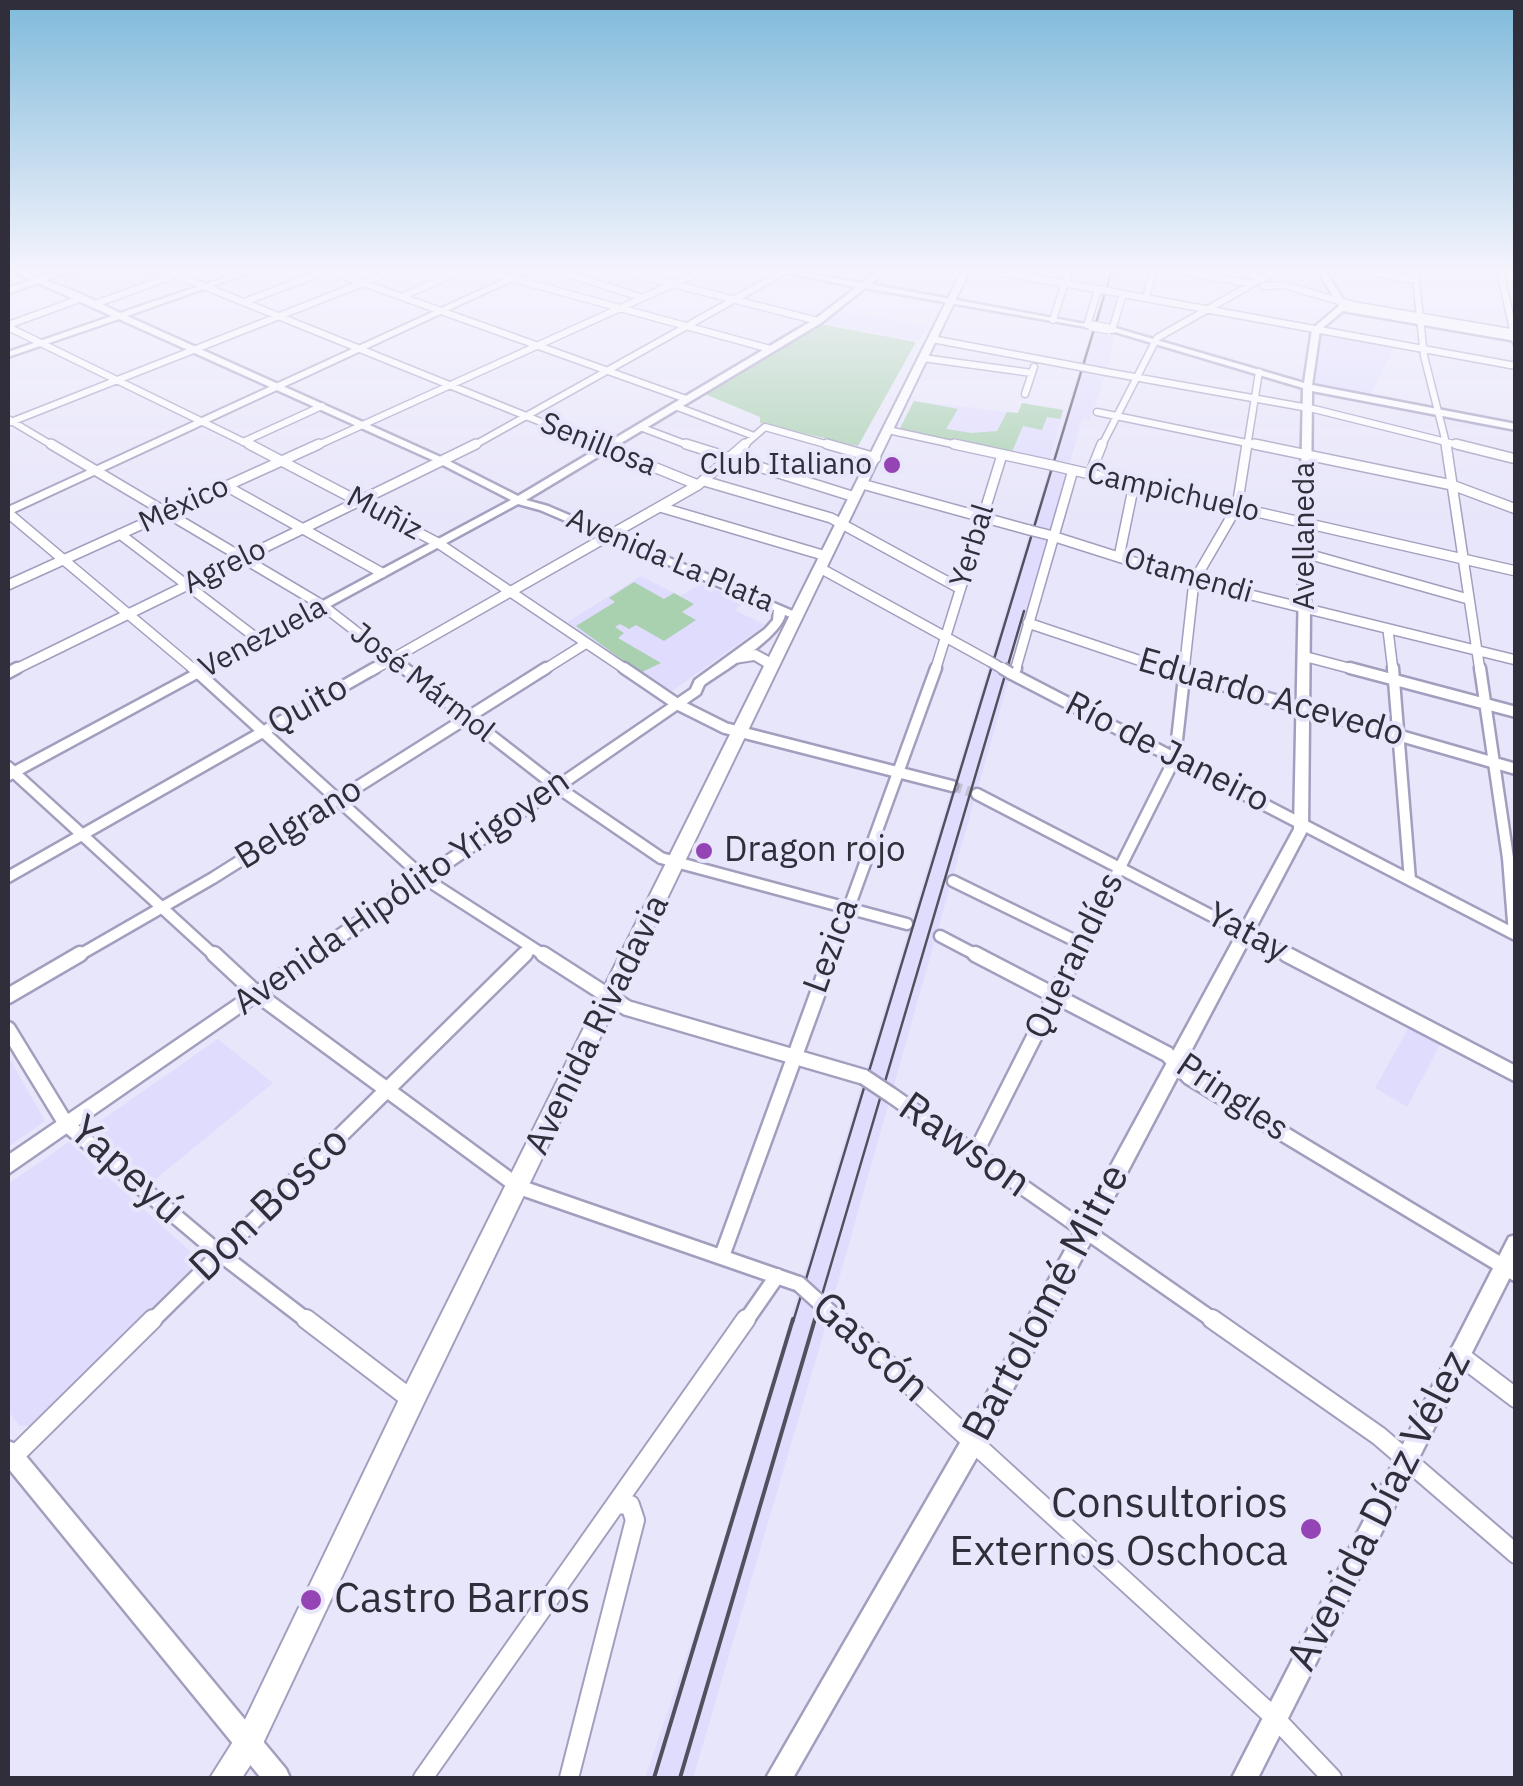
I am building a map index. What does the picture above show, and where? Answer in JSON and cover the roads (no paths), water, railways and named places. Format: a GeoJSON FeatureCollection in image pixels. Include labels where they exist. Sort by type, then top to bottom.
{"type":"FeatureCollection","features":[{"type":"Feature","properties":{"kind":"main road","name":"Avenida La Plata"},"geometry":{"type":"LineString","coordinates":[[205,353],[544,508],[796,615]]}},
{"type":"Feature","properties":{"kind":"main road"},"geometry":{"type":"LineString","coordinates":[[8,512],[350,353]]}},
{"type":"Feature","properties":{"kind":"main road","name":"Venezuela"},"geometry":{"type":"LineString","coordinates":[[9,772],[522,498],[763,353]]}},
{"type":"Feature","properties":{"kind":"main road","name":"Avenida Rivadavia"},"geometry":{"type":"LineString","coordinates":[[225,1778],[249,1742],[412,1400],[925,353]]}},
{"type":"Feature","properties":{"kind":"main road"},"geometry":{"type":"LineString","coordinates":[[1199,353],[1308,386],[1516,427]]}},
{"type":"Feature","properties":{"kind":"main road","name":"Avellaneda"},"geometry":{"type":"LineString","coordinates":[[1302,822],[1304,456],[1313,353]]}},
{"type":"Feature","properties":{"kind":"main road","name":"Avenida Hipólito Yrigoyen"},"geometry":{"type":"LineString","coordinates":[[8,1165],[677,704],[774,628],[780,608]]}},
{"type":"Feature","properties":{"kind":"main road"},"geometry":{"type":"LineString","coordinates":[[735,658],[751,654],[773,665]]}},
{"type":"Feature","properties":{"kind":"main road","name":"Bartolomé Mitre"},"geometry":{"type":"LineString","coordinates":[[781,1778],[973,1442],[1247,933],[1302,822]]}},
{"type":"Feature","properties":{"kind":"main road","name":"Avenida Díaz Vélez"},"geometry":{"type":"LineString","coordinates":[[1245,1778],[1458,1354],[1510,1270],[1516,1244]]}},
{"type":"Feature","properties":{"kind":"main road"},"geometry":{"type":"LineString","coordinates":[[9,1457],[276,1778]]}},
{"type":"Feature","properties":{"kind":"street","name":"Muñiz"},"geometry":{"type":"LineString","coordinates":[[62,353],[281,460],[438,543],[677,704],[740,733]]}},
{"type":"Feature","properties":{"kind":"street"},"geometry":{"type":"LineString","coordinates":[[9,421],[189,353]]}},
{"type":"Feature","properties":{"kind":"street","name":"Senillosa"},"geometry":{"type":"LineString","coordinates":[[374,353],[701,483],[841,524]]}},
{"type":"Feature","properties":{"kind":"street","name":"México"},"geometry":{"type":"LineString","coordinates":[[8,585],[517,353]]}},
{"type":"Feature","properties":{"kind":"street"},"geometry":{"type":"LineString","coordinates":[[562,353],[754,436]]}},
{"type":"Feature","properties":{"kind":"street","name":"Agrelo"},"geometry":{"type":"LineString","coordinates":[[8,673],[442,462],[638,353]]}},
{"type":"Feature","properties":{"kind":"street"},"geometry":{"type":"LineString","coordinates":[[1011,353],[1307,408],[1516,459]]}},
{"type":"Feature","properties":{"kind":"street"},"geometry":{"type":"LineString","coordinates":[[1090,474],[1114,415],[1149,353]]}},
{"type":"Feature","properties":{"kind":"street"},"geometry":{"type":"LineString","coordinates":[[1423,353],[1446,442],[1492,762],[1512,858],[1515,935]]}},
{"type":"Feature","properties":{"kind":"street"},"geometry":{"type":"LineString","coordinates":[[1442,353],[1516,366]]}},
{"type":"Feature","properties":{"kind":"street"},"geometry":{"type":"LineString","coordinates":[[923,358],[1032,373]]}},
{"type":"Feature","properties":{"kind":"street"},"geometry":{"type":"LineString","coordinates":[[1025,394],[1036,358]]}},
{"type":"Feature","properties":{"kind":"street"},"geometry":{"type":"LineString","coordinates":[[1194,581],[1236,507],[1259,372]]}},
{"type":"Feature","properties":{"kind":"street"},"geometry":{"type":"LineString","coordinates":[[244,442],[322,406]]}},
{"type":"Feature","properties":{"kind":"street"},"geometry":{"type":"LineString","coordinates":[[1097,412],[1452,485],[1516,508]]}},
{"type":"Feature","properties":{"kind":"street","name":"José Mármol"},"geometry":{"type":"LineString","coordinates":[[9,421],[98,470],[322,606],[557,788],[661,858],[676,864]]}},
{"type":"Feature","properties":{"kind":"street","name":"Otamendi"},"geometry":{"type":"LineString","coordinates":[[640,427],[729,460],[980,516],[1194,581],[1516,660]]}},
{"type":"Feature","properties":{"kind":"street","name":"Quito"},"geometry":{"type":"LineString","coordinates":[[8,877],[701,483],[765,427],[876,458]]}},
{"type":"Feature","properties":{"kind":"street","name":"Campichuelo"},"geometry":{"type":"LineString","coordinates":[[888,430],[1516,571]]}},
{"type":"Feature","properties":{"kind":"street","name":"Yerbal"},"geometry":{"type":"LineString","coordinates":[[946,638],[980,516],[1002,455]]}},
{"type":"Feature","properties":{"kind":"street"},"geometry":{"type":"LineString","coordinates":[[1011,673],[1018,666],[1071,470]]}},
{"type":"Feature","properties":{"kind":"street"},"geometry":{"type":"LineString","coordinates":[[1119,556],[1134,484]]}},
{"type":"Feature","properties":{"kind":"street"},"geometry":{"type":"LineString","coordinates":[[226,486],[382,573]]}},
{"type":"Feature","properties":{"kind":"street","name":"Senillosa"},"geometry":{"type":"LineString","coordinates":[[660,507],[823,562]]}},
{"type":"Feature","properties":{"kind":"street","name":"Rawson"},"geometry":{"type":"LineString","coordinates":[[8,512],[198,673],[424,878],[627,1008],[864,1077],[1406,1458],[1516,1554]]}},
{"type":"Feature","properties":{"kind":"street"},"geometry":{"type":"LineString","coordinates":[[841,524],[959,588]]}},
{"type":"Feature","properties":{"kind":"street"},"geometry":{"type":"LineString","coordinates":[[120,534],[259,640]]}},
{"type":"Feature","properties":{"kind":"street"},"geometry":{"type":"LineString","coordinates":[[1304,553],[1468,599]]}},
{"type":"Feature","properties":{"kind":"street","name":"Río de Janeiro"},"geometry":{"type":"LineString","coordinates":[[823,562],[946,638],[1515,935]]}},
{"type":"Feature","properties":{"kind":"street","name":"Querandíes"},"geometry":{"type":"LineString","coordinates":[[975,1154],[1175,758],[1194,581]]}},
{"type":"Feature","properties":{"kind":"street","name":"Eduardo Acevedo"},"geometry":{"type":"LineString","coordinates":[[1028,622],[1186,676],[1516,769]]}},
{"type":"Feature","properties":{"kind":"street"},"geometry":{"type":"LineString","coordinates":[[1388,630],[1401,737],[1410,880]]}},
{"type":"Feature","properties":{"kind":"street","name":"Lezica"},"geometry":{"type":"LineString","coordinates":[[722,1256],[946,638]]}},
{"type":"Feature","properties":{"kind":"street","name":"Belgrano"},"geometry":{"type":"LineString","coordinates":[[8,996],[163,908],[585,644]]}},
{"type":"Feature","properties":{"kind":"street"},"geometry":{"type":"LineString","coordinates":[[1304,656],[1516,712]]}},
{"type":"Feature","properties":{"kind":"street"},"geometry":{"type":"LineString","coordinates":[[740,733],[952,786]]}},
{"type":"Feature","properties":{"kind":"street","name":"Gascón"},"geometry":{"type":"LineString","coordinates":[[9,772],[257,994],[519,1186],[800,1284],[1275,1718],[1332,1778]]}},
{"type":"Feature","properties":{"kind":"street","name":"Yatay"},"geometry":{"type":"LineString","coordinates":[[977,794],[1516,1074]]}},
{"type":"Feature","properties":{"kind":"street"},"geometry":{"type":"LineString","coordinates":[[676,864],[907,924]]}},
{"type":"Feature","properties":{"kind":"street"},"geometry":{"type":"LineString","coordinates":[[954,881],[1082,944]]}},
{"type":"Feature","properties":{"kind":"street","name":"Pringles"},"geometry":{"type":"LineString","coordinates":[[940,936],[1167,1054],[1189,1077],[1510,1270]]}},
{"type":"Feature","properties":{"kind":"street","name":"Don Bosco"},"geometry":{"type":"LineString","coordinates":[[9,1457],[532,948]]}},
{"type":"Feature","properties":{"kind":"street","name":"Yapeyú"},"geometry":{"type":"LineString","coordinates":[[8,1030],[66,1124],[219,1253],[412,1400]]}},
{"type":"Feature","properties":{"kind":"street"},"geometry":{"type":"LineString","coordinates":[[423,1778],[777,1276]]}},
{"type":"Feature","properties":{"kind":"street"},"geometry":{"type":"LineString","coordinates":[[1458,1354],[1516,1398]]}},
{"type":"Feature","properties":{"kind":"street"},"geometry":{"type":"LineString","coordinates":[[569,1778],[636,1520],[630,1506],[616,1504]]}},
{"type":"Feature","properties":{"kind":"tunnel"},"geometry":{"type":"LineString","coordinates":[[952,786],[977,794]]}},
{"type":"Feature","properties":{"kind":"railway"},"geometry":{"type":"LineString","coordinates":[[793,1322],[1087,353]]}},
{"type":"Feature","properties":{"kind":"railway"},"geometry":{"type":"LineString","coordinates":[[814,1322],[1024,611]]}},
{"type":"Feature","properties":{"kind":"railway"},"geometry":{"type":"LineString","coordinates":[[654,1778],[793,1319]]}},
{"type":"Feature","properties":{"kind":"railway"},"geometry":{"type":"LineString","coordinates":[[680,1778],[815,1319]]}},
{"type":"Feature","properties":{"kind":"place","name":"Club Italiano"},"geometry":{"type":"Point","coordinates":[892,465]}},
{"type":"Feature","properties":{"kind":"place","name":"Dragon rojo"},"geometry":{"type":"Point","coordinates":[704,851]}},
{"type":"Feature","properties":{"kind":"place","name":"Consultorios Externos Oschoca"},"geometry":{"type":"Point","coordinates":[1311,1529]}},
{"type":"Feature","properties":{"kind":"place","name":"Castro Barros"},"geometry":{"type":"Point","coordinates":[311,1600]}}]}
